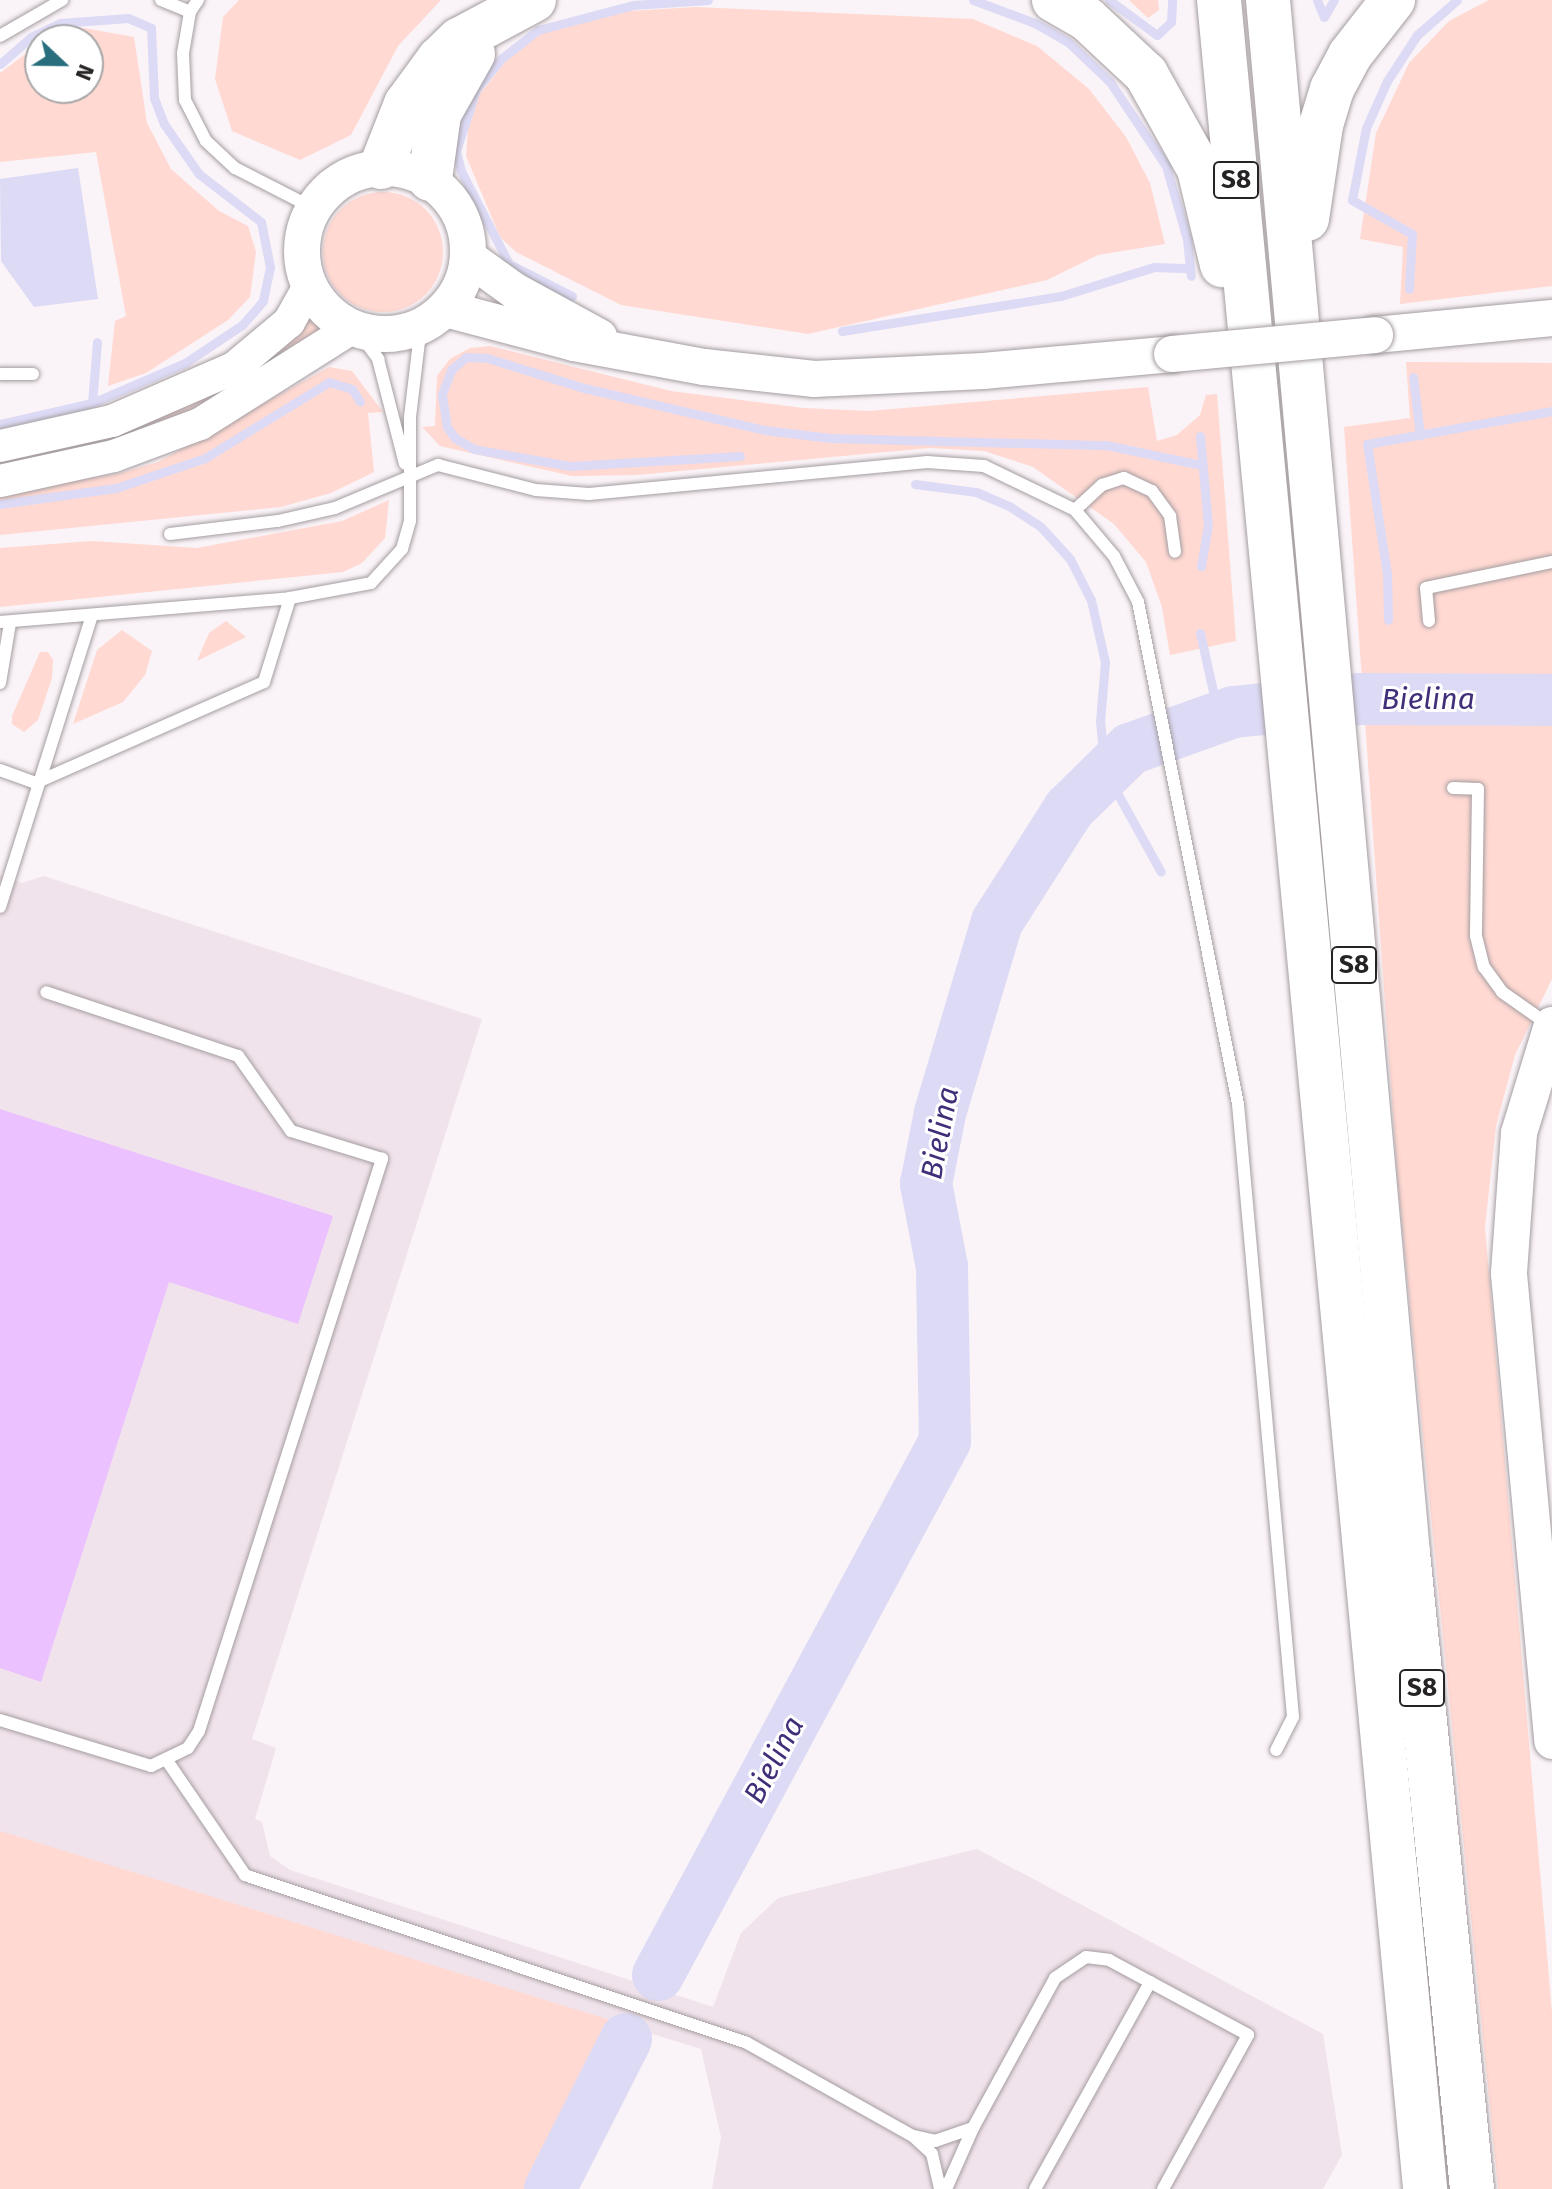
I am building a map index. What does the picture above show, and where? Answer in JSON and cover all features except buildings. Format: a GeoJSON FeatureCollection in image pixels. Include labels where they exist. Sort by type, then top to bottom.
{"type":"FeatureCollection","features":[{"type":"Feature","properties":{"kind":"highway"},"geometry":{"type":"LineString","coordinates":[[1054,0],[1087,19],[1146,74],[1199,169],[1253,360]]}},
{"type":"Feature","properties":{"kind":"highway","name":"S8"},"geometry":{"type":"LineString","coordinates":[[1219,0],[1287,749],[1425,2189]]}},
{"type":"Feature","properties":{"kind":"highway","name":"S8"},"geometry":{"type":"LineString","coordinates":[[1268,0],[1302,353],[1333,744],[1472,2189]]}},
{"type":"Feature","properties":{"kind":"highway"},"geometry":{"type":"LineString","coordinates":[[1302,353],[1308,210],[1321,125],[1350,55],[1393,0]]}},
{"type":"Feature","properties":{"kind":"highway"},"geometry":{"type":"LineString","coordinates":[[381,167],[406,104],[439,59],[459,40],[522,5]]}},
{"type":"Feature","properties":{"kind":"highway"},"geometry":{"type":"LineString","coordinates":[[430,179],[434,135],[448,94],[522,5]]}},
{"type":"Feature","properties":{"kind":"main road"},"geometry":{"type":"LineString","coordinates":[[437,316],[462,286],[469,258],[460,213],[430,179],[381,167],[354,173],[330,187],[313,208],[303,233],[302,260],[309,286],[320,303],[354,328],[380,335],[437,316],[704,367],[814,379],[968,373],[1552,318]]}},
{"type":"Feature","properties":{"kind":"main road"},"geometry":{"type":"LineString","coordinates":[[469,258],[515,291],[617,348]]}},
{"type":"Feature","properties":{"kind":"main road"},"geometry":{"type":"LineString","coordinates":[[1552,1026],[1519,1133],[1509,1274],[1552,1741]]}},
{"type":"Feature","properties":{"kind":"street"},"geometry":{"type":"LineString","coordinates":[[0,446],[112,421],[220,375],[289,322],[309,286]]}},
{"type":"Feature","properties":{"kind":"street"},"geometry":{"type":"LineString","coordinates":[[0,481],[114,456],[200,424],[354,328]]}},
{"type":"Feature","properties":{"kind":"lane"},"geometry":{"type":"LineString","coordinates":[[0,36],[62,0]]}},
{"type":"Feature","properties":{"kind":"lane"},"geometry":{"type":"LineString","coordinates":[[161,0],[190,12]]}},
{"type":"Feature","properties":{"kind":"lane"},"geometry":{"type":"LineString","coordinates":[[198,0],[190,12],[183,53],[185,100],[206,141],[235,168],[313,208]]}},
{"type":"Feature","properties":{"kind":"lane"},"geometry":{"type":"LineString","coordinates":[[0,683],[5,622],[290,598],[349,590],[371,583],[389,569],[402,549],[410,521],[408,475],[419,342],[437,316]]}},
{"type":"Feature","properties":{"kind":"lane"},"geometry":{"type":"LineString","coordinates":[[354,328],[378,359],[408,475]]}},
{"type":"Feature","properties":{"kind":"lane"},"geometry":{"type":"LineString","coordinates":[[0,374],[33,374]]}},
{"type":"Feature","properties":{"kind":"lane"},"geometry":{"type":"LineString","coordinates":[[170,534],[278,521],[335,508],[438,465],[536,490],[589,494],[927,462],[984,466],[1075,510],[1114,556],[1138,602],[1238,1104],[1293,1717],[1276,1750]]}},
{"type":"Feature","properties":{"kind":"lane"},"geometry":{"type":"LineString","coordinates":[[1075,510],[1102,485],[1124,478],[1152,491],[1170,516],[1175,552]]}},
{"type":"Feature","properties":{"kind":"lane"},"geometry":{"type":"LineString","coordinates":[[1429,621],[1426,588],[1552,562]]}},
{"type":"Feature","properties":{"kind":"lane"},"geometry":{"type":"LineString","coordinates":[[0,770],[35,783],[264,682],[290,598]]}},
{"type":"Feature","properties":{"kind":"lane"},"geometry":{"type":"LineString","coordinates":[[0,907],[35,783],[92,615]]}},
{"type":"Feature","properties":{"kind":"lane"},"geometry":{"type":"LineString","coordinates":[[1453,788],[1478,789],[1476,936],[1484,967],[1502,992],[1552,1026]]}},
{"type":"Feature","properties":{"kind":"lane"},"geometry":{"type":"LineString","coordinates":[[0,1720],[127,1762],[151,1766],[168,1762],[199,1731],[382,1159],[291,1131],[238,1056],[46,992]]}},
{"type":"Feature","properties":{"kind":"lane"},"geometry":{"type":"LineString","coordinates":[[168,1762],[245,1875],[707,2026],[913,2136],[935,2141],[973,2128]]}},
{"type":"Feature","properties":{"kind":"lane"},"geometry":{"type":"LineString","coordinates":[[943,2189],[1055,1978],[1070,1964],[1086,1957],[1109,1960],[1248,2035],[1163,2189]]}},
{"type":"Feature","properties":{"kind":"lane"},"geometry":{"type":"LineString","coordinates":[[1035,2189],[1150,1982]]}},
{"type":"Feature","properties":{"kind":"lane"},"geometry":{"type":"LineString","coordinates":[[913,2136],[932,2154],[943,2189]]}},
{"type":"Feature","properties":{"kind":"shaded area"},"geometry":{"type":"Polygon","coordinates":[[[239,0],[441,0],[398,46],[351,135],[300,160],[232,131],[215,79],[223,17],[239,0]]]}},
{"type":"Feature","properties":{"kind":"shaded area"},"geometry":{"type":"Polygon","coordinates":[[[1129,0],[1158,0],[1159,10],[1148,18],[1129,0]]]}},
{"type":"Feature","properties":{"kind":"shaded area"},"geometry":{"type":"Polygon","coordinates":[[[1489,0],[1552,0],[1552,286],[1400,304],[1403,247],[1360,239],[1376,133],[1409,63],[1449,21],[1489,0]]]}},
{"type":"Feature","properties":{"kind":"shaded area"},"geometry":{"type":"Polygon","coordinates":[[[695,7],[973,19],[1037,46],[1089,89],[1126,137],[1150,183],[1165,244],[1098,255],[1047,280],[808,334],[621,305],[516,252],[500,237],[466,156],[468,129],[480,94],[510,56],[544,32],[614,12],[695,7]]]}},
{"type":"Feature","properties":{"kind":"shaded area"},"geometry":{"type":"Polygon","coordinates":[[[104,32],[134,37],[147,123],[171,169],[219,211],[248,226],[256,252],[250,297],[228,320],[146,373],[108,386],[115,321],[126,316],[96,152],[0,162],[0,73],[24,55],[24,104],[104,104],[104,32]]]}},
{"type":"Feature","properties":{"kind":"shaded area"},"geometry":{"type":"Polygon","coordinates":[[[383,192],[406,197],[425,210],[438,229],[443,252],[438,275],[425,294],[406,307],[383,312],[360,307],[341,294],[328,275],[323,252],[328,229],[341,210],[360,197],[383,192]]]}},
{"type":"Feature","properties":{"kind":"shaded area"},"geometry":{"type":"Polygon","coordinates":[[[311,316],[329,329],[174,429],[0,474],[0,456],[300,329],[311,316]]]}},
{"type":"Feature","properties":{"kind":"shaded area"},"geometry":{"type":"Polygon","coordinates":[[[490,346],[671,391],[803,408],[869,411],[1148,387],[1157,441],[1177,435],[1200,415],[1206,395],[1217,394],[1236,641],[1170,655],[1162,607],[1146,562],[1114,524],[1033,467],[984,451],[930,448],[637,475],[572,476],[440,446],[422,427],[435,426],[437,376],[450,359],[470,348],[490,346]]]}},
{"type":"Feature","properties":{"kind":"shaded area"},"geometry":{"type":"Polygon","coordinates":[[[1406,362],[1552,363],[1552,979],[1515,1055],[1496,1126],[1485,1227],[1552,2013],[1552,2189],[1498,2189],[1398,1185],[1344,427],[1410,418],[1406,362]]]}},
{"type":"Feature","properties":{"kind":"shaded area"},"geometry":{"type":"Polygon","coordinates":[[[329,367],[352,371],[383,412],[368,413],[374,472],[331,493],[281,507],[0,535],[0,493],[117,474],[158,462],[329,367]]]}},
{"type":"Feature","properties":{"kind":"shaded area"},"geometry":{"type":"Polygon","coordinates":[[[389,500],[385,538],[362,563],[343,572],[0,607],[0,548],[92,541],[197,548],[342,521],[389,500]]]}},
{"type":"Feature","properties":{"kind":"shaded area"},"geometry":{"type":"Polygon","coordinates":[[[226,621],[246,637],[197,661],[209,633],[226,621]]]}},
{"type":"Feature","properties":{"kind":"shaded area"},"geometry":{"type":"Polygon","coordinates":[[[122,630],[152,651],[145,675],[123,702],[73,724],[97,650],[122,630]]]}},
{"type":"Feature","properties":{"kind":"shaded area"},"geometry":{"type":"Polygon","coordinates":[[[40,652],[48,652],[53,660],[52,678],[38,720],[24,732],[12,724],[12,716],[40,652]]]}},
{"type":"Feature","properties":{"kind":"shaded area"},"geometry":{"type":"Polygon","coordinates":[[[0,875],[22,883],[44,876],[482,1019],[252,1739],[276,1748],[255,1819],[262,1822],[270,1856],[290,1870],[713,2007],[741,1933],[778,1898],[977,1849],[1323,2034],[1342,2155],[1323,2189],[712,2189],[721,2137],[701,2049],[0,1832],[0,875]]]}},
{"type":"Feature","properties":{"kind":"shaded area"},"geometry":{"type":"Polygon","coordinates":[[[0,1831],[610,2020],[535,2189],[0,2189],[0,1831]]]}},
{"type":"Feature","properties":{"kind":"water"},"geometry":{"type":"Polygon","coordinates":[[[78,168],[98,299],[34,307],[1,261],[0,179],[78,168]]]}},
{"type":"Feature","properties":{"kind":"waterway"},"geometry":{"type":"LineString","coordinates":[[572,296],[509,264],[461,171],[456,151],[476,89],[502,58],[538,30],[633,5],[708,0]]}},
{"type":"Feature","properties":{"kind":"waterway"},"geometry":{"type":"LineString","coordinates":[[973,0],[1035,23],[1068,42],[1110,82],[1166,166],[1187,239],[1191,276]]}},
{"type":"Feature","properties":{"kind":"waterway"},"geometry":{"type":"LineString","coordinates":[[1109,0],[1157,35],[1171,22],[1172,0]]}},
{"type":"Feature","properties":{"kind":"waterway"},"geometry":{"type":"LineString","coordinates":[[1317,0],[1324,17],[1334,0]]}},
{"type":"Feature","properties":{"kind":"waterway"},"geometry":{"type":"LineString","coordinates":[[1409,289],[1412,234],[1352,200],[1366,128],[1387,81],[1417,35],[1457,0]]}},
{"type":"Feature","properties":{"kind":"waterway"},"geometry":{"type":"LineString","coordinates":[[0,64],[31,37],[60,23],[128,18],[151,28],[154,98],[164,124],[199,174],[261,222],[270,267],[263,301],[242,325],[185,363],[92,403],[0,424]]}},
{"type":"Feature","properties":{"kind":"waterway"},"geometry":{"type":"LineString","coordinates":[[842,331],[1061,296],[1154,267],[1190,268]]}},
{"type":"Feature","properties":{"kind":"waterway"},"geometry":{"type":"LineString","coordinates":[[92,403],[97,342]]}},
{"type":"Feature","properties":{"kind":"waterway"},"geometry":{"type":"LineString","coordinates":[[740,456],[570,466],[474,449],[455,438],[447,427],[442,394],[451,370],[466,357],[487,358],[584,388],[764,430],[831,438],[1106,445],[1202,465]]}},
{"type":"Feature","properties":{"kind":"waterway"},"geometry":{"type":"LineString","coordinates":[[1413,377],[1420,436]]}},
{"type":"Feature","properties":{"kind":"waterway"},"geometry":{"type":"LineString","coordinates":[[0,504],[116,488],[205,458],[329,382],[352,389],[360,402]]}},
{"type":"Feature","properties":{"kind":"waterway"},"geometry":{"type":"LineString","coordinates":[[1388,620],[1387,574],[1367,444],[1552,411]]}},
{"type":"Feature","properties":{"kind":"waterway"},"geometry":{"type":"LineString","coordinates":[[1200,436],[1208,525],[1201,566]]}},
{"type":"Feature","properties":{"kind":"waterway"},"geometry":{"type":"LineString","coordinates":[[915,484],[976,492],[1009,506],[1041,527],[1070,559],[1091,600],[1105,662],[1100,721],[1105,771],[1161,872]]}},
{"type":"Feature","properties":{"kind":"waterway"},"geometry":{"type":"LineString","coordinates":[[1200,633],[1219,718]]}},
{"type":"Feature","properties":{"kind":"waterway","name":"Bielina"},"geometry":{"type":"LineString","coordinates":[[658,1975],[945,1441],[942,1267],[926,1184],[940,1113],[997,922],[1069,809],[1130,749],[1234,712],[1362,699],[1552,700]]}},
{"type":"Feature","properties":{"kind":"waterway","name":"Bielina"},"geometry":{"type":"LineString","coordinates":[[550,2189],[626,2039]]}}]}
